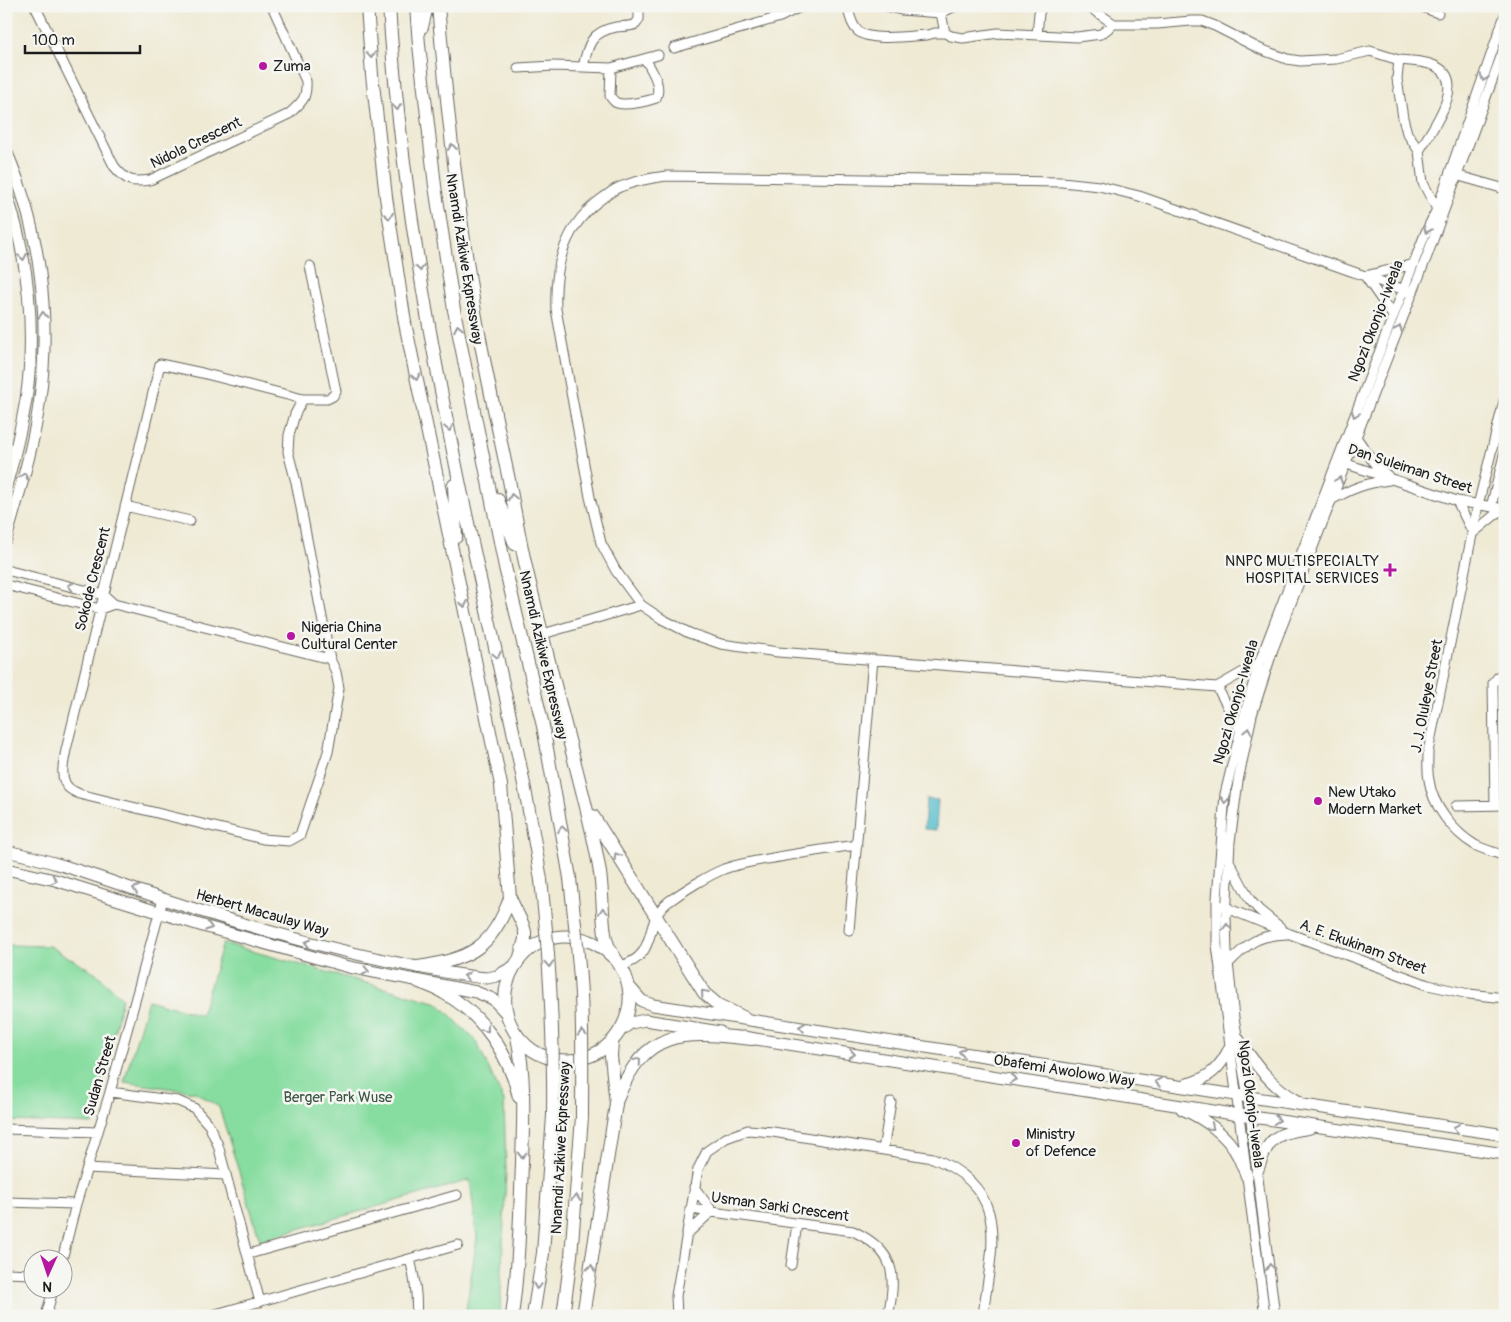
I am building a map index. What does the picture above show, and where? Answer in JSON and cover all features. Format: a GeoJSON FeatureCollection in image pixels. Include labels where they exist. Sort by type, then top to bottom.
{"type":"FeatureCollection","features":[{"type":"Feature","properties":{"kind":"highway"},"geometry":{"type":"LineString","coordinates":[[367,6],[372,75],[384,178],[405,323],[458,570],[501,785],[510,898],[525,932],[525,939],[505,990],[506,1013],[510,1026],[530,1049],[546,1058],[564,1061],[581,1059],[598,1053],[612,1042],[621,1030],[630,1000],[628,985],[617,962],[601,946],[585,939],[567,936],[550,939],[533,946],[516,962]]}},
{"type":"Feature","properties":{"kind":"highway","name":"Nnamdi Azikiwe Expressway"},"geometry":{"type":"LineString","coordinates":[[389,6],[393,71],[401,146],[428,320],[453,448],[528,796],[541,880],[552,1009],[554,1116],[543,1253],[533,1316]]}},
{"type":"Feature","properties":{"kind":"highway","name":"Nnamdi Azikiwe Expressway"},"geometry":{"type":"LineString","coordinates":[[416,6],[435,186],[453,301],[505,567],[543,726],[570,878],[578,947],[583,1046],[582,1117],[571,1256],[562,1316]]}},
{"type":"Feature","properties":{"kind":"highway"},"geometry":{"type":"LineString","coordinates":[[419,44],[427,6]]}},
{"type":"Feature","properties":{"kind":"highway","name":"Nnamdi Azikiwe Expressway"},"geometry":{"type":"LineString","coordinates":[[438,6],[456,184],[475,310],[528,577],[594,841],[600,871],[605,934],[617,962]]}},
{"type":"Feature","properties":{"kind":"highway"},"geometry":{"type":"LineString","coordinates":[[453,448],[458,570]]}},
{"type":"Feature","properties":{"kind":"highway"},"geometry":{"type":"LineString","coordinates":[[485,468],[528,577]]}},
{"type":"Feature","properties":{"kind":"highway"},"geometry":{"type":"LineString","coordinates":[[582,791],[597,824],[704,993],[718,1005],[745,1018]]}},
{"type":"Feature","properties":{"kind":"highway"},"geometry":{"type":"LineString","coordinates":[[418,967],[456,960],[468,955],[479,947],[498,926],[510,898]]}},
{"type":"Feature","properties":{"kind":"highway"},"geometry":{"type":"LineString","coordinates":[[419,982],[443,992],[456,1000],[490,1032],[504,1055],[515,1082],[523,1120]]}},
{"type":"Feature","properties":{"kind":"highway"},"geometry":{"type":"LineString","coordinates":[[583,1316],[616,1104],[634,1065],[644,1054],[674,1037],[694,1034],[752,1039]]}},
{"type":"Feature","properties":{"kind":"highway"},"geometry":{"type":"LineString","coordinates":[[512,1316],[517,1256],[523,1120],[523,1081],[518,1037]]}},
{"type":"Feature","properties":{"kind":"highway"},"geometry":{"type":"LineString","coordinates":[[612,1042],[611,1056],[616,1104]]}},
{"type":"Feature","properties":{"kind":"main road"},"geometry":{"type":"LineString","coordinates":[[6,151],[22,194],[34,235],[41,288],[44,342],[36,424],[6,540]]}},
{"type":"Feature","properties":{"kind":"main road"},"geometry":{"type":"LineString","coordinates":[[6,193],[16,222],[25,266],[30,337],[26,400],[6,486]]}},
{"type":"Feature","properties":{"kind":"main road","name":"Herbert Macaulay Way"},"geometry":{"type":"LineString","coordinates":[[6,852],[78,869],[163,899],[286,937],[350,953],[418,967],[487,978],[497,976],[516,962]]}},
{"type":"Feature","properties":{"kind":"main road","name":"Herbert Macaulay Way"},"geometry":{"type":"LineString","coordinates":[[6,869],[55,880],[349,968],[476,992],[493,999],[506,1013]]}},
{"type":"Feature","properties":{"kind":"main road","name":"Obafemi Awolowo Way"},"geometry":{"type":"LineString","coordinates":[[628,985],[642,1000],[653,1005],[1505,1135]]}},
{"type":"Feature","properties":{"kind":"main road","name":"Obafemi Awolowo Way"},"geometry":{"type":"LineString","coordinates":[[621,1030],[631,1023],[645,1020],[704,1028],[752,1039],[1505,1154]]}},
{"type":"Feature","properties":{"kind":"main road"},"geometry":{"type":"LineString","coordinates":[[1181,1086],[1206,1078],[1216,1071],[1224,1060],[1233,1041],[1272,1083],[1286,1095],[1304,1105]]}},
{"type":"Feature","properties":{"kind":"main road"},"geometry":{"type":"LineString","coordinates":[[1169,1103],[1195,1114],[1220,1134],[1238,1155],[1246,1178]]}},
{"type":"Feature","properties":{"kind":"main road"},"geometry":{"type":"LineString","coordinates":[[1257,1172],[1266,1147],[1271,1141],[1289,1131],[1318,1126]]}},
{"type":"Feature","properties":{"kind":"street","name":"Nidola Crescent"},"geometry":{"type":"LineString","coordinates":[[35,6],[114,166],[119,173],[129,180],[138,182],[150,180],[289,114],[303,101],[307,91],[306,81],[272,6]]}},
{"type":"Feature","properties":{"kind":"street"},"geometry":{"type":"LineString","coordinates":[[583,67],[591,40],[600,32],[636,24],[639,19],[639,6]]}},
{"type":"Feature","properties":{"kind":"street"},"geometry":{"type":"LineString","coordinates":[[674,48],[780,17],[802,6]]}},
{"type":"Feature","properties":{"kind":"street"},"geometry":{"type":"LineString","coordinates":[[847,6],[851,20],[857,30],[864,35],[875,38],[927,36],[945,32],[951,36],[963,38],[998,33],[1076,37],[1101,34],[1114,24],[1202,21],[1287,59],[1300,61],[1336,58],[1370,51],[1399,60],[1435,66],[1444,71],[1449,82],[1447,102],[1419,151]]}},
{"type":"Feature","properties":{"kind":"street"},"geometry":{"type":"LineString","coordinates":[[886,6],[901,10],[941,13],[955,6]]}},
{"type":"Feature","properties":{"kind":"street"},"geometry":{"type":"LineString","coordinates":[[1037,35],[1039,13],[1042,6]]}},
{"type":"Feature","properties":{"kind":"street"},"geometry":{"type":"LineString","coordinates":[[1085,6],[1114,24]]}},
{"type":"Feature","properties":{"kind":"street"},"geometry":{"type":"LineString","coordinates":[[1420,6],[1438,13]]}},
{"type":"Feature","properties":{"kind":"street"},"geometry":{"type":"LineString","coordinates":[[941,13],[945,32]]}},
{"type":"Feature","properties":{"kind":"street","name":"Ngozi Okonjo-Iweala"},"geometry":{"type":"LineString","coordinates":[[1275,1316],[1257,1172],[1245,1115],[1217,945],[1217,904],[1225,794],[1240,730],[1259,663],[1341,462],[1394,316],[1437,209],[1448,172],[1483,81],[1505,16]]}},
{"type":"Feature","properties":{"kind":"street","name":"Ngozi Okonjo-Iweala"},"geometry":{"type":"LineString","coordinates":[[1233,1041],[1228,964],[1228,859],[1238,781],[1252,715],[1273,649],[1331,500],[1341,462],[1356,437],[1413,293],[1505,46]]}},
{"type":"Feature","properties":{"kind":"street"},"geometry":{"type":"LineString","coordinates":[[518,68],[554,66],[611,68],[646,60],[658,55]]}},
{"type":"Feature","properties":{"kind":"street"},"geometry":{"type":"LineString","coordinates":[[611,68],[610,96],[615,102],[624,104],[649,101],[656,98],[659,92],[658,84],[646,60]]}},
{"type":"Feature","properties":{"kind":"street"},"geometry":{"type":"LineString","coordinates":[[1399,60],[1397,79],[1403,118],[1407,133],[1419,151],[1423,183],[1437,209]]}},
{"type":"Feature","properties":{"kind":"street"},"geometry":{"type":"LineString","coordinates":[[1448,172],[1505,189]]}},
{"type":"Feature","properties":{"kind":"street"},"geometry":{"type":"LineString","coordinates":[[1259,663],[1217,688],[778,652],[721,644],[688,633],[662,619],[641,605],[616,571],[601,543],[590,497],[556,309],[555,287],[562,253],[575,224],[592,205],[619,187],[640,180],[666,176],[1062,182],[1090,185],[1140,196],[1413,293]]}},
{"type":"Feature","properties":{"kind":"street"},"geometry":{"type":"LineString","coordinates":[[1366,276],[1414,264]]}},
{"type":"Feature","properties":{"kind":"street"},"geometry":{"type":"LineString","coordinates":[[6,570],[104,594],[114,604],[330,659],[296,482],[288,452],[289,435],[295,414],[303,399],[327,399],[333,396],[336,391],[310,266]]}},
{"type":"Feature","properties":{"kind":"street"},"geometry":{"type":"LineString","coordinates":[[1366,276],[1394,316]]}},
{"type":"Feature","properties":{"kind":"street","name":"Sokode Crescent"},"geometry":{"type":"LineString","coordinates":[[303,399],[160,364],[77,701],[63,767],[64,778],[68,787],[79,794],[263,839],[289,840],[300,835],[328,752],[339,688],[336,672],[330,659]]}},
{"type":"Feature","properties":{"kind":"street","name":"J. J. Oluleye Street"},"geometry":{"type":"LineString","coordinates":[[1505,397],[1478,505],[1428,752],[1429,780],[1434,797],[1442,812],[1456,829],[1476,845],[1505,856]]}},
{"type":"Feature","properties":{"kind":"street"},"geometry":{"type":"LineString","coordinates":[[1356,437],[1377,467],[1392,479]]}},
{"type":"Feature","properties":{"kind":"street"},"geometry":{"type":"LineString","coordinates":[[1491,507],[1505,451]]}},
{"type":"Feature","properties":{"kind":"street","name":"Dan Suleiman Street"},"geometry":{"type":"LineString","coordinates":[[1341,462],[1457,501],[1503,509]]}},
{"type":"Feature","properties":{"kind":"street"},"geometry":{"type":"LineString","coordinates":[[1331,500],[1356,487],[1371,482],[1392,479]]}},
{"type":"Feature","properties":{"kind":"street"},"geometry":{"type":"LineString","coordinates":[[1457,501],[1473,533],[1503,509]]}},
{"type":"Feature","properties":{"kind":"street"},"geometry":{"type":"LineString","coordinates":[[125,506],[190,521]]}},
{"type":"Feature","properties":{"kind":"street"},"geometry":{"type":"LineString","coordinates":[[6,585],[100,609],[114,604]]}},
{"type":"Feature","properties":{"kind":"street"},"geometry":{"type":"LineString","coordinates":[[543,634],[641,605]]}},
{"type":"Feature","properties":{"kind":"street"},"geometry":{"type":"LineString","coordinates":[[849,930],[873,659]]}},
{"type":"Feature","properties":{"kind":"street"},"geometry":{"type":"LineString","coordinates":[[1456,806],[1500,805],[1495,763],[1493,683],[1499,676],[1505,674]]}},
{"type":"Feature","properties":{"kind":"street"},"geometry":{"type":"LineString","coordinates":[[1217,688],[1240,730]]}},
{"type":"Feature","properties":{"kind":"street"},"geometry":{"type":"LineString","coordinates":[[1495,763],[1505,763]]}},
{"type":"Feature","properties":{"kind":"street"},"geometry":{"type":"LineString","coordinates":[[617,962],[633,963],[641,955],[646,947],[655,917],[668,902],[724,869],[857,844]]}},
{"type":"Feature","properties":{"kind":"street"},"geometry":{"type":"LineString","coordinates":[[1228,859],[1243,889],[1258,910],[1290,934]]}},
{"type":"Feature","properties":{"kind":"street","name":"Sudan Street"},"geometry":{"type":"LineString","coordinates":[[64,1250],[163,899]]}},
{"type":"Feature","properties":{"kind":"street","name":"A. E. Ekukinam Street"},"geometry":{"type":"LineString","coordinates":[[1217,904],[1290,934],[1428,985],[1469,994],[1505,998]]}},
{"type":"Feature","properties":{"kind":"street"},"geometry":{"type":"LineString","coordinates":[[1228,964],[1244,946],[1259,937],[1290,934]]}},
{"type":"Feature","properties":{"kind":"street"},"geometry":{"type":"LineString","coordinates":[[110,1092],[178,1101],[194,1108],[209,1125],[218,1145],[249,1254],[260,1302]]}},
{"type":"Feature","properties":{"kind":"street"},"geometry":{"type":"LineString","coordinates":[[883,1150],[891,1102]]}},
{"type":"Feature","properties":{"kind":"street","name":"Ngozi Okonjo-Iweala"},"geometry":{"type":"LineString","coordinates":[[1245,1115],[1246,1178],[1265,1316]]}},
{"type":"Feature","properties":{"kind":"street"},"geometry":{"type":"LineString","coordinates":[[6,1129],[98,1132]]}},
{"type":"Feature","properties":{"kind":"street"},"geometry":{"type":"LineString","coordinates":[[677,1316],[676,1296],[698,1169],[707,1151],[726,1138],[748,1130],[774,1132],[933,1158],[947,1164],[966,1178],[979,1191],[988,1205],[992,1222],[983,1316]]}},
{"type":"Feature","properties":{"kind":"street"},"geometry":{"type":"LineString","coordinates":[[87,1168],[226,1175]]}},
{"type":"Feature","properties":{"kind":"street"},"geometry":{"type":"LineString","coordinates":[[686,1235],[712,1211],[694,1187]]}},
{"type":"Feature","properties":{"kind":"street"},"geometry":{"type":"LineString","coordinates":[[249,1254],[457,1194]]}},
{"type":"Feature","properties":{"kind":"street"},"geometry":{"type":"LineString","coordinates":[[6,1202],[76,1204]]}},
{"type":"Feature","properties":{"kind":"street","name":"Usman Sarki Crescent"},"geometry":{"type":"LineString","coordinates":[[690,1209],[853,1232],[870,1239],[888,1260],[893,1278],[888,1316]]}},
{"type":"Feature","properties":{"kind":"street"},"geometry":{"type":"LineString","coordinates":[[791,1266],[797,1224]]}},
{"type":"Feature","properties":{"kind":"street"},"geometry":{"type":"LineString","coordinates":[[209,1316],[458,1245]]}},
{"type":"Feature","properties":{"kind":"street"},"geometry":{"type":"LineString","coordinates":[[410,1259],[418,1301],[416,1316]]}},
{"type":"Feature","properties":{"kind":"street"},"geometry":{"type":"LineString","coordinates":[[6,1273],[22,1274]]}},
{"type":"Feature","properties":{"kind":"street"},"geometry":{"type":"LineString","coordinates":[[46,1316],[51,1300]]}},
{"type":"Feature","properties":{"kind":"green space","name":"Berger Park Wuse"},"geometry":{"type":"Polygon","coordinates":[[[223,943],[438,1003],[476,1041],[504,1101],[506,1170],[500,1316],[465,1316],[477,1238],[470,1180],[260,1240],[219,1107],[195,1092],[124,1082],[148,1000],[201,1015],[223,943]]]}},
{"type":"Feature","properties":{"kind":"green space"},"geometry":{"type":"Polygon","coordinates":[[[6,945],[49,946],[96,973],[122,998],[94,1124],[6,1121],[6,945]]]}},
{"type":"Feature","properties":{"kind":"water"},"geometry":{"type":"Polygon","coordinates":[[[926,799],[938,800],[936,830],[924,829],[926,799]]]}},
{"type":"Feature","properties":{"kind":"place","name":"Zuma"},"geometry":{"type":"Point","coordinates":[263,66]}},
{"type":"Feature","properties":{"kind":"place","name":"NNPC MULTISPECIALTY HOSPITAL SERVICES"},"geometry":{"type":"Point","coordinates":[1390,570]}},
{"type":"Feature","properties":{"kind":"place","name":"Nigeria China Cultural Center"},"geometry":{"type":"Point","coordinates":[291,636]}},
{"type":"Feature","properties":{"kind":"place","name":"New Utako Modern Market"},"geometry":{"type":"Point","coordinates":[1318,801]}},
{"type":"Feature","properties":{"kind":"place","name":"Ministry of Defence"},"geometry":{"type":"Point","coordinates":[1016,1143]}}]}
